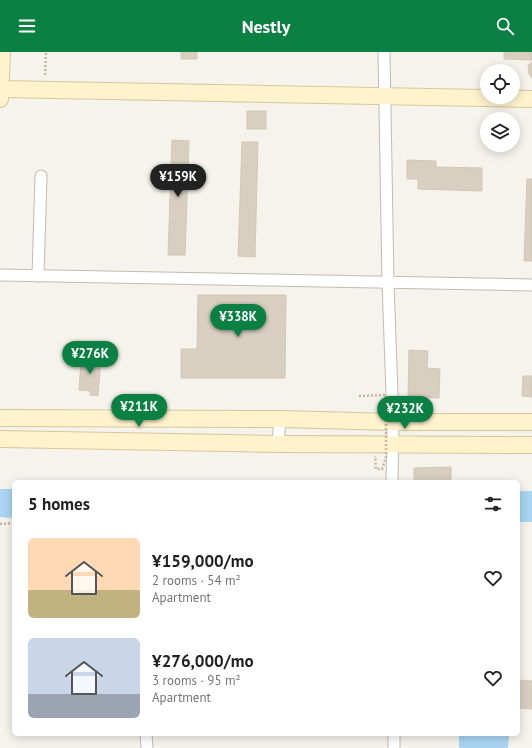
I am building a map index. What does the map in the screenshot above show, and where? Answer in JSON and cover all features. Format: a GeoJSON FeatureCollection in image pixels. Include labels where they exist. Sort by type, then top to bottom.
{"type":"FeatureCollection","features":[{"type":"Feature","properties":{"kind":"street"},"geometry":{"type":"LineString","coordinates":[[2,52],[0,93],[44,90],[532,99]]}},
{"type":"Feature","properties":{"kind":"street"},"geometry":{"type":"LineString","coordinates":[[384,52],[388,282],[393,422],[392,480]]}},
{"type":"Feature","properties":{"kind":"street"},"geometry":{"type":"LineString","coordinates":[[38,276],[41,176]]}},
{"type":"Feature","properties":{"kind":"street"},"geometry":{"type":"LineString","coordinates":[[0,275],[532,285]]}},
{"type":"Feature","properties":{"kind":"street"},"geometry":{"type":"LineString","coordinates":[[0,418],[532,422]]}},
{"type":"Feature","properties":{"kind":"street"},"geometry":{"type":"LineString","coordinates":[[278,444],[280,419]]}},
{"type":"Feature","properties":{"kind":"street"},"geometry":{"type":"LineString","coordinates":[[0,439],[278,444],[532,446]]}},
{"type":"Feature","properties":{"kind":"street"},"geometry":{"type":"LineString","coordinates":[[146,736],[147,748]]}},
{"type":"Feature","properties":{"kind":"street"},"geometry":{"type":"LineString","coordinates":[[394,736],[394,748]]}},
{"type":"Feature","properties":{"kind":"path"},"geometry":{"type":"LineString","coordinates":[[44,90],[46,52]]}},
{"type":"Feature","properties":{"kind":"path"},"geometry":{"type":"LineString","coordinates":[[359,396],[386,395],[386,458],[382,469],[376,469],[375,456]]}},
{"type":"Feature","properties":{"kind":"path"},"geometry":{"type":"LineString","coordinates":[[0,524],[12,523]]}},
{"type":"Feature","properties":{"kind":"water"},"geometry":{"type":"Polygon","coordinates":[[[0,489],[12,489],[12,518],[0,517],[0,489]]]}},
{"type":"Feature","properties":{"kind":"water"},"geometry":{"type":"Polygon","coordinates":[[[520,491],[532,491],[532,522],[520,522],[520,491]]]}},
{"type":"Feature","properties":{"kind":"water"},"geometry":{"type":"Polygon","coordinates":[[[459,736],[509,736],[508,748],[459,748],[459,736]]]}},
{"type":"Feature","properties":{"kind":"building"},"geometry":{"type":"Polygon","coordinates":[[[181,52],[197,52],[197,59],[181,59],[181,52]]]}},
{"type":"Feature","properties":{"kind":"building"},"geometry":{"type":"Polygon","coordinates":[[[504,52],[532,52],[532,60],[504,59],[504,52]]]}},
{"type":"Feature","properties":{"kind":"building"},"geometry":{"type":"Polygon","coordinates":[[[532,62],[532,78],[529,74],[528,65],[532,62]]]}},
{"type":"Feature","properties":{"kind":"building"},"geometry":{"type":"Polygon","coordinates":[[[247,111],[266,111],[266,129],[247,129],[247,111]]]}},
{"type":"Feature","properties":{"kind":"building"},"geometry":{"type":"Polygon","coordinates":[[[172,140],[189,141],[185,255],[168,255],[172,140]]]}},
{"type":"Feature","properties":{"kind":"building"},"geometry":{"type":"Polygon","coordinates":[[[242,142],[258,142],[255,257],[238,256],[242,142]]]}},
{"type":"Feature","properties":{"kind":"building"},"geometry":{"type":"Polygon","coordinates":[[[407,160],[436,161],[436,167],[482,168],[482,191],[418,189],[418,179],[407,179],[407,160]]]}},
{"type":"Feature","properties":{"kind":"building"},"geometry":{"type":"Polygon","coordinates":[[[527,179],[532,179],[532,261],[524,261],[527,179]]]}},
{"type":"Feature","properties":{"kind":"building"},"geometry":{"type":"Polygon","coordinates":[[[198,295],[286,295],[285,378],[181,378],[181,349],[197,349],[198,295]]]}},
{"type":"Feature","properties":{"kind":"building"},"geometry":{"type":"Polygon","coordinates":[[[409,350],[428,351],[427,368],[440,369],[439,398],[408,396],[409,350]]]}},
{"type":"Feature","properties":{"kind":"building"},"geometry":{"type":"Polygon","coordinates":[[[94,355],[101,356],[98,396],[90,395],[91,391],[79,390],[81,360],[94,360],[94,355]]]}},
{"type":"Feature","properties":{"kind":"building"},"geometry":{"type":"Polygon","coordinates":[[[523,376],[532,376],[532,397],[522,396],[523,376]]]}},
{"type":"Feature","properties":{"kind":"building"},"geometry":{"type":"Polygon","coordinates":[[[451,467],[451,480],[414,480],[414,468],[451,467]]]}},
{"type":"Feature","properties":{"kind":"building"},"geometry":{"type":"Polygon","coordinates":[[[520,680],[532,681],[532,709],[520,708],[520,680]]]}}]}
